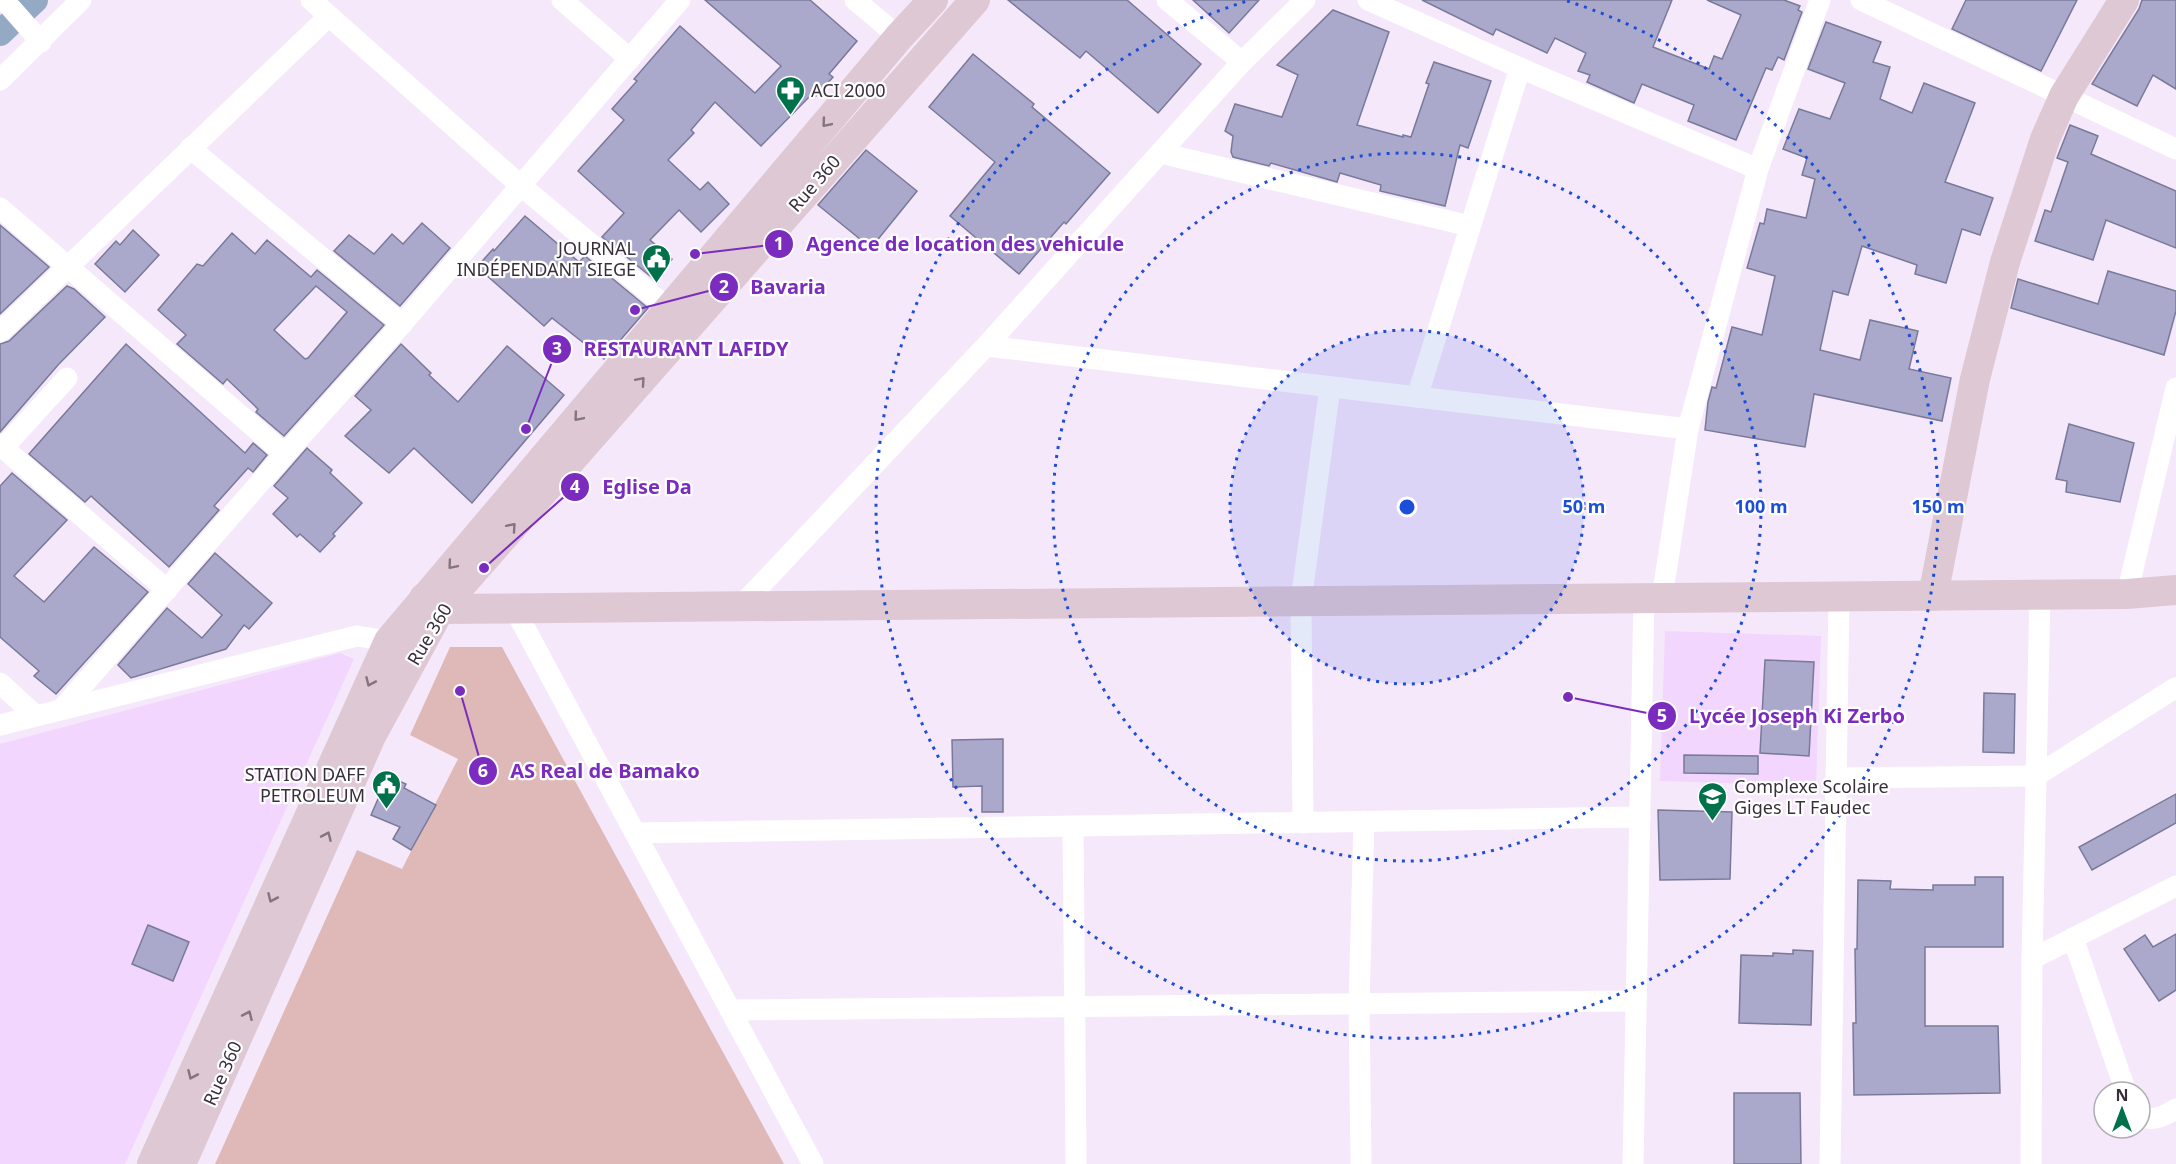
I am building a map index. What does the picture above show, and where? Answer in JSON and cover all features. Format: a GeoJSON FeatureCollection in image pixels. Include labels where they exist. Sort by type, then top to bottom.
{"type":"FeatureCollection","features":[{"type":"Feature","properties":{"kind":"main road","name":"Rue 360"},"geometry":{"type":"LineString","coordinates":[[182,1164],[371,736],[432,604],[669,309],[899,37],[933,0]]}},
{"type":"Feature","properties":{"kind":"main road","name":"Rue 360"},"geometry":{"type":"LineString","coordinates":[[152,1164],[388,641],[432,604],[975,0]]}},
{"type":"Feature","properties":{"kind":"main road"},"geometry":{"type":"LineString","coordinates":[[1933,596],[1975,379],[2005,262],[2041,150],[2064,96],[2124,0]]}},
{"type":"Feature","properties":{"kind":"main road"},"geometry":{"type":"LineString","coordinates":[[432,604],[514,608],[2040,595],[2127,594],[2176,590]]}},
{"type":"Feature","properties":{"kind":"street"},"geometry":{"type":"LineString","coordinates":[[0,80],[36,37],[81,0]]}},
{"type":"Feature","properties":{"kind":"street"},"geometry":{"type":"LineString","coordinates":[[311,0],[520,185],[669,309]]}},
{"type":"Feature","properties":{"kind":"street"},"geometry":{"type":"LineString","coordinates":[[562,0],[630,59]]}},
{"type":"Feature","properties":{"kind":"street"},"geometry":{"type":"LineString","coordinates":[[62,709],[402,324],[680,0]]}},
{"type":"Feature","properties":{"kind":"street"},"geometry":{"type":"LineString","coordinates":[[855,0],[899,37]]}},
{"type":"Feature","properties":{"kind":"street"},"geometry":{"type":"LineString","coordinates":[[1167,0],[1242,62]]}},
{"type":"Feature","properties":{"kind":"street"},"geometry":{"type":"LineString","coordinates":[[741,606],[986,346],[1242,62],[1305,0]]}},
{"type":"Feature","properties":{"kind":"street"},"geometry":{"type":"LineString","coordinates":[[1368,0],[1520,68],[1758,169]]}},
{"type":"Feature","properties":{"kind":"street"},"geometry":{"type":"LineString","coordinates":[[1633,1164],[1640,818],[1653,598],[1688,429],[1758,169],[1820,0]]}},
{"type":"Feature","properties":{"kind":"street"},"geometry":{"type":"LineString","coordinates":[[1861,0],[2176,149]]}},
{"type":"Feature","properties":{"kind":"street"},"geometry":{"type":"LineString","coordinates":[[5,2],[36,37]]}},
{"type":"Feature","properties":{"kind":"street"},"geometry":{"type":"LineString","coordinates":[[0,332],[328,16]]}},
{"type":"Feature","properties":{"kind":"street"},"geometry":{"type":"LineString","coordinates":[[1416,397],[1520,68]]}},
{"type":"Feature","properties":{"kind":"street"},"geometry":{"type":"LineString","coordinates":[[190,148],[402,324]]}},
{"type":"Feature","properties":{"kind":"street"},"geometry":{"type":"LineString","coordinates":[[1160,153],[1470,226]]}},
{"type":"Feature","properties":{"kind":"street"},"geometry":{"type":"LineString","coordinates":[[0,208],[285,454]]}},
{"type":"Feature","properties":{"kind":"street"},"geometry":{"type":"LineString","coordinates":[[986,346],[1688,429]]}},
{"type":"Feature","properties":{"kind":"street"},"geometry":{"type":"LineString","coordinates":[[67,378],[2,447],[167,590]]}},
{"type":"Feature","properties":{"kind":"street"},"geometry":{"type":"LineString","coordinates":[[1303,823],[1301,601],[1330,387]]}},
{"type":"Feature","properties":{"kind":"street"},"geometry":{"type":"LineString","coordinates":[[2127,594],[2176,388]]}},
{"type":"Feature","properties":{"kind":"street"},"geometry":{"type":"LineString","coordinates":[[2031,1164],[2032,959],[2040,595]]}},
{"type":"Feature","properties":{"kind":"street"},"geometry":{"type":"LineString","coordinates":[[1830,1164],[1839,597]]}},
{"type":"Feature","properties":{"kind":"street"},"geometry":{"type":"LineString","coordinates":[[514,608],[813,1164]]}},
{"type":"Feature","properties":{"kind":"street"},"geometry":{"type":"LineString","coordinates":[[0,725],[357,636],[388,641]]}},
{"type":"Feature","properties":{"kind":"street"},"geometry":{"type":"LineString","coordinates":[[0,683],[36,716]]}},
{"type":"Feature","properties":{"kind":"street"},"geometry":{"type":"LineString","coordinates":[[1836,778],[2036,776],[2175,688]]}},
{"type":"Feature","properties":{"kind":"street"},"geometry":{"type":"LineString","coordinates":[[635,834],[1640,818]]}},
{"type":"Feature","properties":{"kind":"street"},"geometry":{"type":"LineString","coordinates":[[1361,1164],[1359,1004],[1364,821]]}},
{"type":"Feature","properties":{"kind":"street"},"geometry":{"type":"LineString","coordinates":[[1074,826],[1076,1164]]}},
{"type":"Feature","properties":{"kind":"street"},"geometry":{"type":"LineString","coordinates":[[2032,959],[2176,886]]}},
{"type":"Feature","properties":{"kind":"street"},"geometry":{"type":"LineString","coordinates":[[2073,938],[2122,1080]]}},
{"type":"Feature","properties":{"kind":"street"},"geometry":{"type":"LineString","coordinates":[[730,1010],[1636,1001]]}},
{"type":"Feature","properties":{"kind":"street"},"geometry":{"type":"LineString","coordinates":[[2152,1119],[2160,1118],[2176,1109]]}},
{"type":"Feature","properties":{"kind":"shaded area"},"geometry":{"type":"Polygon","coordinates":[[[1665,631],[1821,636],[1816,786],[1660,781],[1665,631]]]}},
{"type":"Feature","properties":{"kind":"shaded area"},"geometry":{"type":"Polygon","coordinates":[[[450,647],[502,647],[784,1164],[215,1164],[357,850],[402,869],[458,759],[410,735],[450,647]]]}},
{"type":"Feature","properties":{"kind":"shaded area"},"geometry":{"type":"Polygon","coordinates":[[[340,653],[354,659],[125,1164],[0,1164],[0,744],[340,653]]]}},
{"type":"Feature","properties":{"kind":"building"},"geometry":{"type":"Polygon","coordinates":[[[705,0],[810,0],[857,41],[829,74],[833,77],[816,96],[813,93],[761,146],[715,102],[691,130],[694,133],[668,160],[700,190],[708,182],[729,204],[701,232],[679,210],[650,240],[672,259],[655,280],[602,237],[624,213],[578,171],[624,120],[612,109],[637,81],[634,79],[680,26],[755,93],[781,66],[705,0]]]}},
{"type":"Feature","properties":{"kind":"building"},"geometry":{"type":"Polygon","coordinates":[[[1008,0],[1127,0],[1201,64],[1158,113],[1086,51],[1080,58],[1008,0]]]}},
{"type":"Feature","properties":{"kind":"building"},"geometry":{"type":"Polygon","coordinates":[[[1193,0],[1259,0],[1229,33],[1193,0]]]}},
{"type":"Feature","properties":{"kind":"building"},"geometry":{"type":"Polygon","coordinates":[[[1422,0],[1672,0],[1653,47],[1709,69],[1714,56],[1722,59],[1741,15],[1707,0],[1784,0],[1800,6],[1798,10],[1802,12],[1784,60],[1778,57],[1772,70],[1766,68],[1736,140],[1688,121],[1694,105],[1642,84],[1634,103],[1587,82],[1590,75],[1578,71],[1586,53],[1555,38],[1547,53],[1496,29],[1493,35],[1422,0]]]}},
{"type":"Feature","properties":{"kind":"building"},"geometry":{"type":"Polygon","coordinates":[[[1966,0],[2077,0],[2041,71],[1952,29],[1966,0]]]}},
{"type":"Feature","properties":{"kind":"building"},"geometry":{"type":"Polygon","coordinates":[[[2142,0],[2176,0],[2176,89],[2153,75],[2137,106],[2092,84],[2139,9],[2142,0]]]}},
{"type":"Feature","properties":{"kind":"building"},"geometry":{"type":"Polygon","coordinates":[[[1333,10],[1389,32],[1357,125],[1411,137],[1434,62],[1491,81],[1468,148],[1460,145],[1445,206],[1380,191],[1381,185],[1340,173],[1337,182],[1271,163],[1269,166],[1233,157],[1231,152],[1233,136],[1225,131],[1235,104],[1282,117],[1298,75],[1277,65],[1333,10]]]}},
{"type":"Feature","properties":{"kind":"building"},"geometry":{"type":"Polygon","coordinates":[[[1826,22],[1881,42],[1873,62],[1890,67],[1880,99],[1912,113],[1924,83],[1975,103],[1945,182],[1993,198],[1980,235],[1962,229],[1946,283],[1915,274],[1917,265],[1862,246],[1848,295],[1833,291],[1820,350],[1860,360],[1870,320],[1918,331],[1909,369],[1951,378],[1942,421],[1814,394],[1805,447],[1705,430],[1708,402],[1712,387],[1716,388],[1732,327],[1762,335],[1775,276],[1747,268],[1760,223],[1764,224],[1767,209],[1806,218],[1815,179],[1802,175],[1807,158],[1783,149],[1799,109],[1830,119],[1845,83],[1808,69],[1826,22]]]}},
{"type":"Feature","properties":{"kind":"building"},"geometry":{"type":"Polygon","coordinates":[[[973,54],[1034,104],[1032,107],[1110,173],[1019,274],[950,216],[995,162],[929,107],[973,54]]]}},
{"type":"Feature","properties":{"kind":"building"},"geometry":{"type":"Polygon","coordinates":[[[2070,125],[2098,136],[2091,154],[2176,191],[2176,248],[2106,220],[2093,260],[2035,241],[2045,210],[2051,212],[2068,162],[2057,158],[2070,125]]]}},
{"type":"Feature","properties":{"kind":"building"},"geometry":{"type":"Polygon","coordinates":[[[866,150],[917,191],[871,248],[818,205],[866,150]]]}},
{"type":"Feature","properties":{"kind":"building"},"geometry":{"type":"Polygon","coordinates":[[[525,216],[579,262],[585,256],[648,308],[604,359],[552,318],[544,326],[477,267],[525,216]]]}},
{"type":"Feature","properties":{"kind":"building"},"geometry":{"type":"Polygon","coordinates":[[[422,223],[450,248],[400,306],[334,251],[349,235],[374,254],[392,234],[403,244],[422,223]]]}},
{"type":"Feature","properties":{"kind":"building"},"geometry":{"type":"Polygon","coordinates":[[[0,225],[49,267],[0,314],[0,225]]]}},
{"type":"Feature","properties":{"kind":"building"},"geometry":{"type":"Polygon","coordinates":[[[133,230],[159,255],[125,292],[95,264],[116,241],[120,245],[133,230]]]}},
{"type":"Feature","properties":{"kind":"building"},"geometry":{"type":"Polygon","coordinates":[[[232,233],[255,254],[267,240],[311,277],[317,270],[384,325],[284,436],[256,412],[258,409],[227,379],[223,384],[177,344],[186,335],[158,310],[197,264],[203,266],[232,233]],[[316,286],[274,330],[305,359],[347,312],[316,286]]]}},
{"type":"Feature","properties":{"kind":"building"},"geometry":{"type":"Polygon","coordinates":[[[2108,271],[2176,291],[2176,311],[2164,355],[2011,308],[2018,279],[2098,304],[2108,271]]]}},
{"type":"Feature","properties":{"kind":"building"},"geometry":{"type":"Polygon","coordinates":[[[67,286],[74,289],[105,317],[58,365],[0,432],[0,344],[9,341],[67,286]]]}},
{"type":"Feature","properties":{"kind":"building"},"geometry":{"type":"Polygon","coordinates":[[[126,344],[245,453],[253,443],[267,455],[253,472],[248,468],[214,506],[219,510],[169,567],[91,496],[85,502],[29,454],[126,344]]]}},
{"type":"Feature","properties":{"kind":"building"},"geometry":{"type":"Polygon","coordinates":[[[401,344],[458,402],[507,346],[564,395],[472,503],[414,448],[389,473],[345,436],[371,410],[355,396],[401,344]]]}},
{"type":"Feature","properties":{"kind":"building"},"geometry":{"type":"Polygon","coordinates":[[[2069,424],[2134,443],[2120,502],[2066,492],[2067,481],[2056,479],[2069,424]]]}},
{"type":"Feature","properties":{"kind":"building"},"geometry":{"type":"Polygon","coordinates":[[[307,448],[332,470],[330,473],[362,503],[333,534],[335,536],[320,552],[300,534],[297,537],[273,514],[288,498],[274,486],[307,448]]]}},
{"type":"Feature","properties":{"kind":"building"},"geometry":{"type":"Polygon","coordinates":[[[12,473],[67,520],[14,576],[44,602],[94,547],[148,592],[56,694],[34,676],[39,671],[0,637],[0,486],[12,473]]]}},
{"type":"Feature","properties":{"kind":"building"},"geometry":{"type":"Polygon","coordinates":[[[215,553],[272,603],[249,629],[244,625],[226,649],[131,678],[118,665],[167,608],[202,638],[222,615],[188,584],[215,553]]]}},
{"type":"Feature","properties":{"kind":"building"},"geometry":{"type":"Polygon","coordinates":[[[1765,660],[1814,662],[1809,756],[1760,753],[1765,660]]]}},
{"type":"Feature","properties":{"kind":"building"},"geometry":{"type":"Polygon","coordinates":[[[1984,693],[2015,694],[2014,753],[1983,752],[1984,693]]]}},
{"type":"Feature","properties":{"kind":"building"},"geometry":{"type":"Polygon","coordinates":[[[1003,739],[1003,812],[982,812],[982,786],[953,787],[952,740],[1003,739]]]}},
{"type":"Feature","properties":{"kind":"building"},"geometry":{"type":"Polygon","coordinates":[[[1684,755],[1758,756],[1758,774],[1684,773],[1684,755]]]}},
{"type":"Feature","properties":{"kind":"building"},"geometry":{"type":"Polygon","coordinates":[[[388,776],[406,784],[404,788],[436,805],[411,850],[393,839],[400,827],[371,815],[388,776]]]}},
{"type":"Feature","properties":{"kind":"building"},"geometry":{"type":"Polygon","coordinates":[[[2176,794],[2176,823],[2092,870],[2079,847],[2176,794]]]}},
{"type":"Feature","properties":{"kind":"building"},"geometry":{"type":"Polygon","coordinates":[[[1658,810],[1732,812],[1730,879],[1660,880],[1658,810]]]}},
{"type":"Feature","properties":{"kind":"building"},"geometry":{"type":"Polygon","coordinates":[[[1975,877],[2003,877],[2003,947],[1925,947],[1925,1026],[1998,1026],[2000,1093],[1854,1095],[1853,1023],[1856,1023],[1855,949],[1857,949],[1858,880],[1891,881],[1890,889],[1933,890],[1933,885],[1975,885],[1975,877]]]}},
{"type":"Feature","properties":{"kind":"building"},"geometry":{"type":"Polygon","coordinates":[[[148,925],[189,942],[173,981],[132,964],[148,925]]]}},
{"type":"Feature","properties":{"kind":"building"},"geometry":{"type":"Polygon","coordinates":[[[2176,934],[2176,990],[2159,1001],[2124,949],[2145,935],[2153,947],[2176,934]]]}},
{"type":"Feature","properties":{"kind":"building"},"geometry":{"type":"Polygon","coordinates":[[[1793,950],[1813,951],[1811,1025],[1739,1023],[1741,955],[1773,956],[1773,953],[1793,954],[1793,950]]]}},
{"type":"Feature","properties":{"kind":"building"},"geometry":{"type":"Polygon","coordinates":[[[1734,1093],[1800,1093],[1801,1164],[1734,1164],[1734,1093]]]}},
{"type":"Feature","properties":{"kind":"waterway"},"geometry":{"type":"LineString","coordinates":[[0,33],[35,0]]}},
{"type":"Feature","properties":{"kind":"place","name":"ACI 2000"},"geometry":{"type":"Point","coordinates":[790,116]}},
{"type":"Feature","properties":{"kind":"place","name":"Agence de location des vehicule"},"geometry":{"type":"Point","coordinates":[695,254]}},
{"type":"Feature","properties":{"kind":"place","name":"JOURNAL INDÉPENDANT SIEGE"},"geometry":{"type":"Point","coordinates":[657,284]}},
{"type":"Feature","properties":{"kind":"place","name":"Bavaria"},"geometry":{"type":"Point","coordinates":[635,310]}},
{"type":"Feature","properties":{"kind":"place","name":"RESTAURANT LAFIDY"},"geometry":{"type":"Point","coordinates":[526,429]}},
{"type":"Feature","properties":{"kind":"place","name":"Eglise Da"},"geometry":{"type":"Point","coordinates":[484,568]}},
{"type":"Feature","properties":{"kind":"place","name":"AS Real de Bamako"},"geometry":{"type":"Point","coordinates":[460,691]}},
{"type":"Feature","properties":{"kind":"place","name":"Lycée Joseph Ki Zerbo"},"geometry":{"type":"Point","coordinates":[1568,697]}},
{"type":"Feature","properties":{"kind":"place","name":"STATION DAFF PETROLEUM"},"geometry":{"type":"Point","coordinates":[386,810]}},
{"type":"Feature","properties":{"kind":"place","name":"Complexe Scolaire Giges LT Faudec"},"geometry":{"type":"Point","coordinates":[1713,822]}}]}
